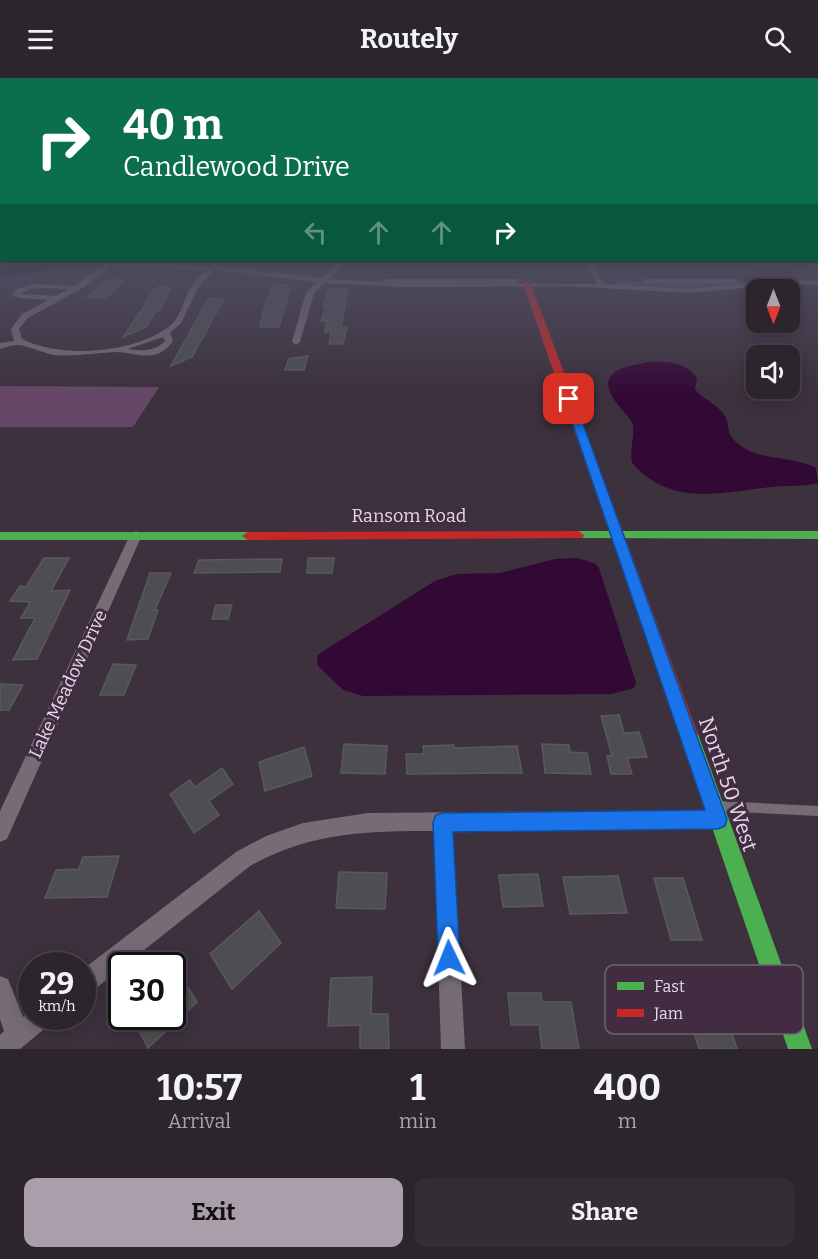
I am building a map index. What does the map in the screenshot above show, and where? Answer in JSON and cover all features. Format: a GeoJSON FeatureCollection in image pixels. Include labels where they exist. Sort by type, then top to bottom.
{"type":"FeatureCollection","features":[{"type":"Feature","properties":{"kind":"street"},"geometry":{"type":"LineString","coordinates":[[20,342],[14,334],[18,322],[46,304]]}},
{"type":"Feature","properties":{"kind":"street"},"geometry":{"type":"LineString","coordinates":[[0,346],[20,342],[48,351],[114,349],[135,353],[154,352],[167,345],[169,341],[165,332],[177,322],[186,304]]}},
{"type":"Feature","properties":{"kind":"street"},"geometry":{"type":"LineString","coordinates":[[296,342],[306,304]]}},
{"type":"Feature","properties":{"kind":"street","name":"North 50 West"},"geometry":{"type":"LineString","coordinates":[[530,304],[617,534],[770,965]]}},
{"type":"Feature","properties":{"kind":"street","name":"Lake Meadow Drive"},"geometry":{"type":"LineString","coordinates":[[0,832],[136,535]]}},
{"type":"Feature","properties":{"kind":"street","name":"Ransom Road"},"geometry":{"type":"LineString","coordinates":[[0,536],[818,535]]}},
{"type":"Feature","properties":{"kind":"street"},"geometry":{"type":"LineString","coordinates":[[96,974],[234,866],[280,839],[299,832],[332,825],[368,822],[443,822],[715,812]]}},
{"type":"Feature","properties":{"kind":"street"},"geometry":{"type":"LineString","coordinates":[[443,822],[453,1049]]}},
{"type":"Feature","properties":{"kind":"street"},"geometry":{"type":"LineString","coordinates":[[0,987],[9,1042],[24,1030]]}},
{"type":"Feature","properties":{"kind":"street","name":"North 50 West"},"geometry":{"type":"LineString","coordinates":[[795,1034],[800,1049]]}},
{"type":"Feature","properties":{"kind":"lane"},"geometry":{"type":"LineString","coordinates":[[715,812],[818,811]]}},
{"type":"Feature","properties":{"kind":"shaded area"},"geometry":{"type":"Polygon","coordinates":[[[649,362],[669,362],[693,373],[697,378],[695,389],[725,416],[729,433],[742,447],[762,455],[795,461],[816,468],[818,483],[697,494],[680,492],[647,477],[632,463],[633,425],[611,395],[608,386],[613,373],[629,366],[649,362]]]}},
{"type":"Feature","properties":{"kind":"shaded area"},"geometry":{"type":"Polygon","coordinates":[[[0,386],[159,387],[133,427],[0,427],[0,386]]]}},
{"type":"Feature","properties":{"kind":"shaded area"},"geometry":{"type":"Polygon","coordinates":[[[578,558],[596,564],[599,568],[636,683],[634,688],[611,694],[363,696],[343,690],[318,666],[317,656],[322,652],[435,581],[457,574],[500,573],[555,559],[578,558]]]}},
{"type":"Feature","properties":{"kind":"building"},"geometry":{"type":"Polygon","coordinates":[[[145,304],[163,304],[146,327],[123,337],[145,304]]]}},
{"type":"Feature","properties":{"kind":"building"},"geometry":{"type":"Polygon","coordinates":[[[205,304],[221,304],[192,357],[171,366],[205,304]]]}},
{"type":"Feature","properties":{"kind":"building"},"geometry":{"type":"Polygon","coordinates":[[[265,304],[285,304],[279,327],[260,327],[265,304]]]}},
{"type":"Feature","properties":{"kind":"building"},"geometry":{"type":"Polygon","coordinates":[[[345,304],[341,327],[347,327],[343,344],[329,344],[331,332],[325,332],[327,321],[321,321],[326,306],[323,306],[345,304]]]}},
{"type":"Feature","properties":{"kind":"building"},"geometry":{"type":"Polygon","coordinates":[[[308,356],[304,370],[285,370],[289,359],[308,356]]]}},
{"type":"Feature","properties":{"kind":"building"},"geometry":{"type":"Polygon","coordinates":[[[44,558],[69,558],[51,591],[70,590],[37,659],[13,660],[35,618],[21,618],[30,602],[10,601],[20,586],[26,587],[44,558]]]}},
{"type":"Feature","properties":{"kind":"building"},"geometry":{"type":"Polygon","coordinates":[[[308,558],[334,558],[332,573],[307,573],[308,558]]]}},
{"type":"Feature","properties":{"kind":"building"},"geometry":{"type":"Polygon","coordinates":[[[282,559],[280,572],[194,573],[199,560],[282,559]]]}},
{"type":"Feature","properties":{"kind":"building"},"geometry":{"type":"Polygon","coordinates":[[[150,573],[171,573],[155,610],[158,610],[148,639],[127,640],[150,573]]]}},
{"type":"Feature","properties":{"kind":"building"},"geometry":{"type":"Polygon","coordinates":[[[216,605],[232,605],[228,619],[212,619],[216,605]]]}},
{"type":"Feature","properties":{"kind":"building"},"geometry":{"type":"Polygon","coordinates":[[[113,664],[136,665],[124,695],[100,695],[113,664]]]}},
{"type":"Feature","properties":{"kind":"building"},"geometry":{"type":"Polygon","coordinates":[[[0,684],[23,685],[9,710],[0,710],[0,684]]]}},
{"type":"Feature","properties":{"kind":"building"},"geometry":{"type":"Polygon","coordinates":[[[619,715],[624,733],[639,732],[647,757],[627,758],[632,774],[611,774],[607,756],[612,756],[601,716],[619,715]]]}},
{"type":"Feature","properties":{"kind":"building"},"geometry":{"type":"Polygon","coordinates":[[[344,744],[387,746],[385,774],[341,773],[344,744]]]}},
{"type":"Feature","properties":{"kind":"building"},"geometry":{"type":"Polygon","coordinates":[[[542,744],[569,745],[570,752],[587,753],[591,774],[545,773],[542,744]]]}},
{"type":"Feature","properties":{"kind":"building"},"geometry":{"type":"Polygon","coordinates":[[[454,745],[454,748],[517,746],[522,773],[407,774],[406,754],[424,754],[423,746],[454,745]]]}},
{"type":"Feature","properties":{"kind":"building"},"geometry":{"type":"Polygon","coordinates":[[[304,747],[312,776],[265,791],[259,762],[304,747]]]}},
{"type":"Feature","properties":{"kind":"building"},"geometry":{"type":"Polygon","coordinates":[[[222,768],[233,784],[209,801],[219,815],[194,833],[170,794],[190,780],[195,787],[222,768]]]}},
{"type":"Feature","properties":{"kind":"building"},"geometry":{"type":"Polygon","coordinates":[[[119,856],[107,897],[45,898],[56,870],[79,869],[83,857],[119,856]]]}},
{"type":"Feature","properties":{"kind":"building"},"geometry":{"type":"Polygon","coordinates":[[[339,872],[387,873],[385,909],[336,908],[339,872]]]}},
{"type":"Feature","properties":{"kind":"building"},"geometry":{"type":"Polygon","coordinates":[[[538,874],[543,906],[503,907],[499,875],[538,874]]]}},
{"type":"Feature","properties":{"kind":"building"},"geometry":{"type":"Polygon","coordinates":[[[618,876],[627,913],[570,914],[563,877],[618,876]]]}},
{"type":"Feature","properties":{"kind":"building"},"geometry":{"type":"Polygon","coordinates":[[[654,878],[683,878],[702,940],[671,940],[654,878]]]}},
{"type":"Feature","properties":{"kind":"building"},"geometry":{"type":"Polygon","coordinates":[[[259,911],[281,943],[232,989],[210,954],[259,911]]]}},
{"type":"Feature","properties":{"kind":"building"},"geometry":{"type":"Polygon","coordinates":[[[372,977],[371,1014],[388,1014],[389,1049],[360,1049],[360,1025],[328,1026],[331,978],[372,977]]]}},
{"type":"Feature","properties":{"kind":"building"},"geometry":{"type":"Polygon","coordinates":[[[186,984],[197,1002],[186,1012],[186,984]]]}},
{"type":"Feature","properties":{"kind":"building"},"geometry":{"type":"Polygon","coordinates":[[[508,993],[541,993],[542,1002],[571,1002],[579,1049],[542,1049],[539,1025],[511,1025],[508,993]]]}},
{"type":"Feature","properties":{"kind":"building"},"geometry":{"type":"Polygon","coordinates":[[[139,1030],[167,1030],[148,1048],[139,1030]]]}},
{"type":"Feature","properties":{"kind":"building"},"geometry":{"type":"Polygon","coordinates":[[[695,1034],[732,1034],[737,1049],[699,1049],[695,1034]]]}},
{"type":"Feature","properties":{"kind":"traffic: fast"},"geometry":{"type":"LineString","coordinates":[[578,535],[818,535]]}},
{"type":"Feature","properties":{"kind":"traffic: fast"},"geometry":{"type":"LineString","coordinates":[[0,536],[248,536]]}},
{"type":"Feature","properties":{"kind":"traffic: fast"},"geometry":{"type":"LineString","coordinates":[[689,734],[770,965]]}},
{"type":"Feature","properties":{"kind":"traffic: fast"},"geometry":{"type":"LineString","coordinates":[[795,1034],[800,1049]]}},
{"type":"Feature","properties":{"kind":"traffic: jam"},"geometry":{"type":"LineString","coordinates":[[534,304],[689,734]]}},
{"type":"Feature","properties":{"kind":"traffic: jam"},"geometry":{"type":"LineString","coordinates":[[248,536],[578,535]]}},
{"type":"Feature","properties":{"kind":"route"},"geometry":{"type":"LineString","coordinates":[[449,958],[443,822],[718,819],[569,399]]}}]}
